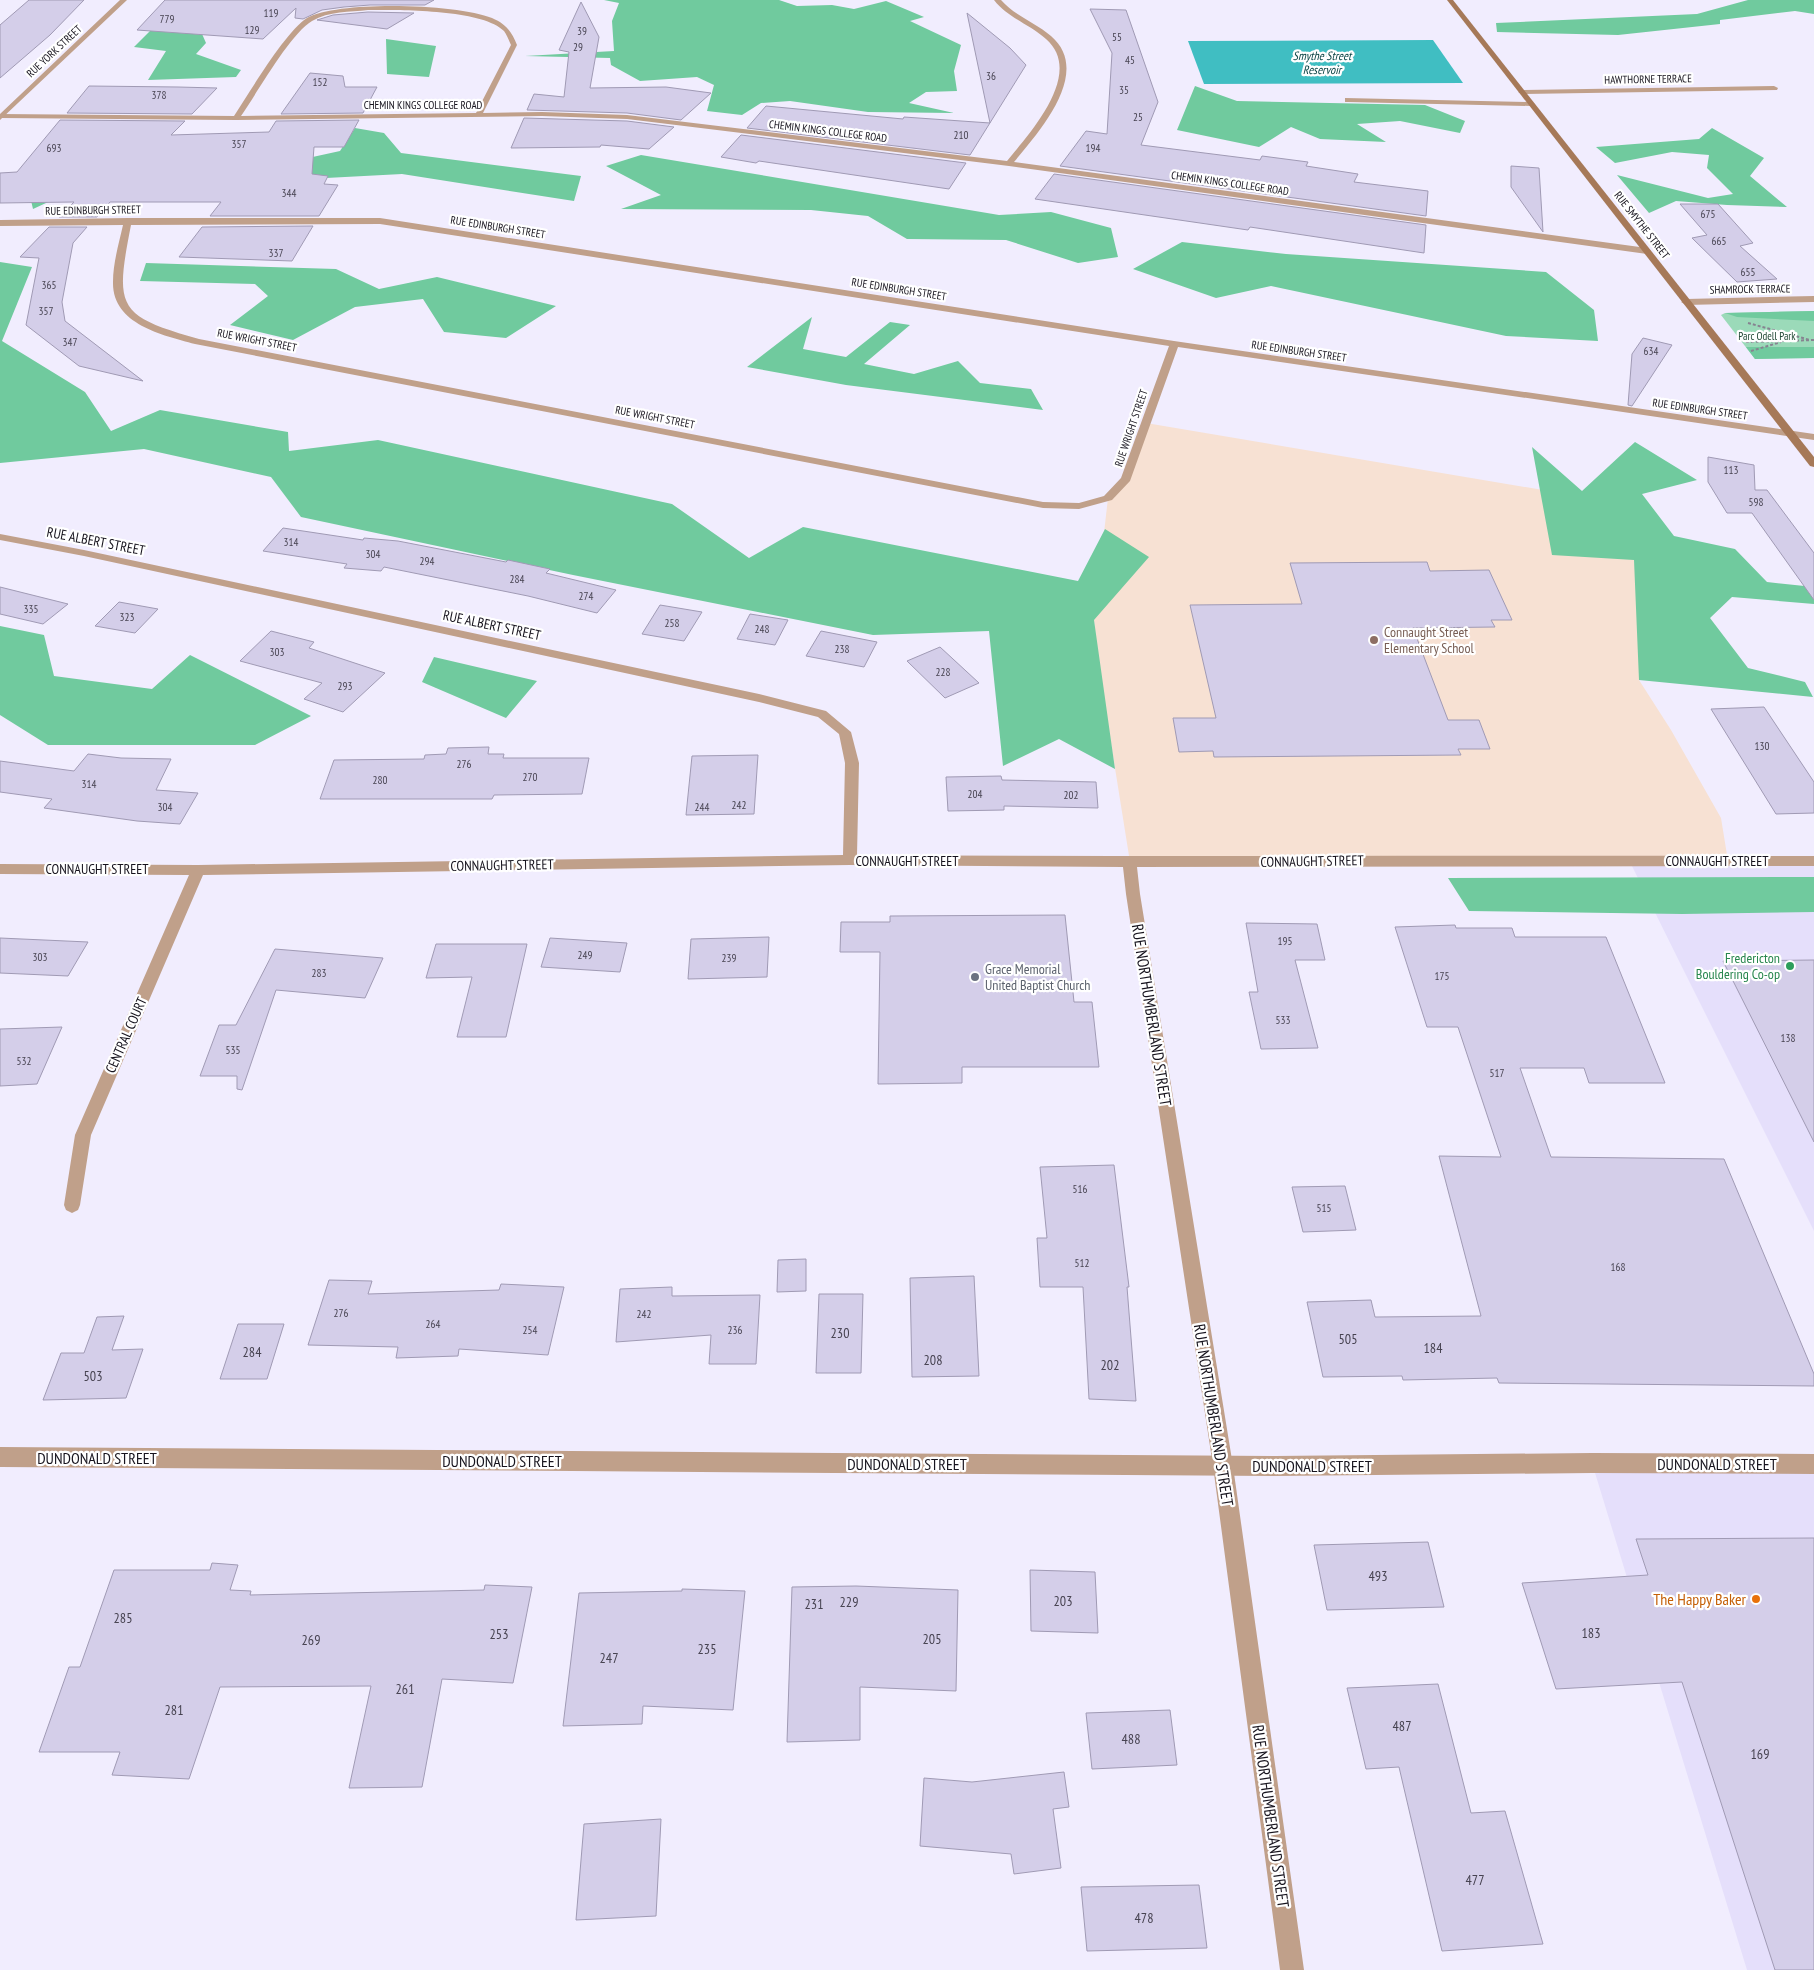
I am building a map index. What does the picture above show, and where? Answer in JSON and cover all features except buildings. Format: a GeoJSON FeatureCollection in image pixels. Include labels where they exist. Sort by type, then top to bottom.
{"type":"FeatureCollection","features":[{"type":"Feature","properties":{"kind":"main road","name":"RUE SMYTHE STREET"},"geometry":{"type":"LineString","coordinates":[[1450,0],[1814,464]]}},
{"type":"Feature","properties":{"kind":"street","name":"RUE YORK STREET"},"geometry":{"type":"LineString","coordinates":[[1,117],[124,0]]}},
{"type":"Feature","properties":{"kind":"street"},"geometry":{"type":"LineString","coordinates":[[997,0],[1055,44],[1062,61],[1062,78],[1056,99],[1040,124],[1009,164]]}},
{"type":"Feature","properties":{"kind":"street"},"geometry":{"type":"LineString","coordinates":[[236,118],[289,43],[310,20],[339,8],[386,4],[487,18],[508,30],[514,45],[478,116]]}},
{"type":"Feature","properties":{"kind":"street","name":"HAWTHORNE TERRACE"},"geometry":{"type":"LineString","coordinates":[[1522,92],[1774,88]]}},
{"type":"Feature","properties":{"kind":"street"},"geometry":{"type":"LineString","coordinates":[[1348,100],[1532,104]]}},
{"type":"Feature","properties":{"kind":"street","name":"CHEMIN KINGS COLLEGE ROAD"},"geometry":{"type":"LineString","coordinates":[[1,117],[236,118],[542,114],[627,117],[1009,164],[1647,252]]}},
{"type":"Feature","properties":{"kind":"street","name":"RUE WRIGHT STREET"},"geometry":{"type":"LineString","coordinates":[[128,221],[117,284],[119,300],[130,314],[156,329],[198,342],[1043,505],[1079,506],[1108,498],[1126,479],[1174,344]]}},
{"type":"Feature","properties":{"kind":"street","name":"RUE EDINBURGH STREET"},"geometry":{"type":"LineString","coordinates":[[0,223],[380,221],[1174,344],[1814,437]]}},
{"type":"Feature","properties":{"kind":"street","name":"SHAMROCK TERRACE"},"geometry":{"type":"LineString","coordinates":[[1686,302],[1814,299]]}},
{"type":"Feature","properties":{"kind":"street","name":"RUE ALBERT STREET"},"geometry":{"type":"LineString","coordinates":[[0,538],[113,559],[759,698],[822,714],[845,732],[852,763],[850,860]]}},
{"type":"Feature","properties":{"kind":"street","name":"CONNAUGHT STREET"},"geometry":{"type":"LineString","coordinates":[[0,869],[198,870],[850,860],[1130,862],[1441,860],[1814,861]]}},
{"type":"Feature","properties":{"kind":"street","name":"RUE NORTHUMBERLAND STREET"},"geometry":{"type":"LineString","coordinates":[[1130,862],[1132,894],[1222,1466],[1292,1970]]}},
{"type":"Feature","properties":{"kind":"street","name":"CENTRAL COURT"},"geometry":{"type":"LineString","coordinates":[[72,1205],[83,1135],[198,870]]}},
{"type":"Feature","properties":{"kind":"street","name":"DUNDONALD STREET"},"geometry":{"type":"LineString","coordinates":[[0,1457],[1222,1466],[1592,1463],[1814,1464]]}},
{"type":"Feature","properties":{"kind":"path"},"geometry":{"type":"LineString","coordinates":[[1741,321],[1810,340]]}},
{"type":"Feature","properties":{"kind":"path"},"geometry":{"type":"LineString","coordinates":[[1738,342],[1814,340]]}},
{"type":"Feature","properties":{"kind":"path"},"geometry":{"type":"LineString","coordinates":[[1747,353],[1787,341]]}},
{"type":"Feature","properties":{"kind":"shaded area","name":"Connaught Street Elementary School"},"geometry":{"type":"Polygon","coordinates":[[[1146,423],[1620,503],[1658,660],[1639,680],[1671,730],[1721,818],[1728,861],[1130,862],[1099,668],[1094,620],[1108,498],[1126,479],[1146,423]]]}},
{"type":"Feature","properties":{"kind":"shaded area"},"geometry":{"type":"Polygon","coordinates":[[[1629,860],[1814,861],[1814,1231],[1682,967],[1629,860]]]}},
{"type":"Feature","properties":{"kind":"shaded area"},"geometry":{"type":"Polygon","coordinates":[[[1592,1463],[1814,1465],[1814,1970],[1747,1970],[1592,1463]]]}},
{"type":"Feature","properties":{"kind":"green space"},"geometry":{"type":"Polygon","coordinates":[[[604,0],[779,0],[797,6],[832,5],[854,9],[886,1],[924,17],[910,21],[961,45],[954,71],[957,91],[926,92],[909,103],[954,113],[868,112],[790,101],[761,103],[742,115],[707,111],[714,85],[697,77],[640,81],[611,65],[610,58],[525,56],[614,51],[612,21],[619,3],[604,0]]]}},
{"type":"Feature","properties":{"kind":"green space"},"geometry":{"type":"Polygon","coordinates":[[[1748,0],[1814,0],[1814,14],[1795,11],[1720,20],[1720,24],[1618,35],[1497,32],[1496,23],[1697,14],[1748,0]]]}},
{"type":"Feature","properties":{"kind":"green space"},"geometry":{"type":"Polygon","coordinates":[[[155,26],[199,27],[206,43],[196,54],[241,70],[236,77],[148,80],[166,51],[134,47],[155,26]]]}},
{"type":"Feature","properties":{"kind":"green space"},"geometry":{"type":"Polygon","coordinates":[[[386,39],[436,46],[429,77],[387,74],[386,39]]]}},
{"type":"Feature","properties":{"kind":"green space"},"geometry":{"type":"Polygon","coordinates":[[[1195,86],[1237,101],[1425,105],[1465,121],[1460,133],[1400,121],[1357,124],[1386,142],[1320,139],[1291,127],[1259,147],[1177,130],[1195,86]]]}},
{"type":"Feature","properties":{"kind":"green space"},"geometry":{"type":"Polygon","coordinates":[[[355,128],[384,133],[401,153],[581,176],[574,201],[402,174],[326,178],[172,170],[98,179],[33,209],[29,192],[68,161],[308,158],[340,151],[355,128]]]}},
{"type":"Feature","properties":{"kind":"green space"},"geometry":{"type":"Polygon","coordinates":[[[1712,128],[1764,158],[1750,176],[1787,207],[1676,201],[1649,213],[1617,175],[1708,198],[1733,194],[1707,168],[1709,155],[1672,152],[1615,163],[1596,147],[1699,139],[1712,128]]]}},
{"type":"Feature","properties":{"kind":"green space"},"geometry":{"type":"Polygon","coordinates":[[[641,155],[999,215],[1051,212],[1111,228],[1118,257],[1078,263],[1006,240],[907,239],[868,216],[811,210],[621,209],[661,195],[606,166],[641,155]]]}},
{"type":"Feature","properties":{"kind":"green space"},"geometry":{"type":"Polygon","coordinates":[[[1182,242],[1286,254],[1546,272],[1594,310],[1598,341],[1506,336],[1271,286],[1216,298],[1133,269],[1182,242]]]}},
{"type":"Feature","properties":{"kind":"green space"},"geometry":{"type":"Polygon","coordinates":[[[0,262],[32,267],[2,341],[85,392],[111,431],[160,410],[288,432],[289,451],[378,440],[672,504],[749,558],[803,527],[1078,581],[1105,529],[1149,557],[1094,620],[1115,769],[1059,739],[1003,766],[989,631],[873,635],[573,575],[301,517],[271,477],[144,449],[0,463],[0,262]]]}},
{"type":"Feature","properties":{"kind":"green space"},"geometry":{"type":"Polygon","coordinates":[[[146,263],[336,269],[379,289],[437,277],[556,306],[506,338],[444,332],[423,299],[355,307],[293,340],[230,325],[268,296],[255,284],[140,281],[146,263]]]}},
{"type":"Feature","properties":{"kind":"green space","name":"Parc Odell Park"},"geometry":{"type":"Polygon","coordinates":[[[1814,311],[1814,358],[1755,359],[1721,315],[1725,313],[1814,311]]]}},
{"type":"Feature","properties":{"kind":"green space"},"geometry":{"type":"Polygon","coordinates":[[[1814,311],[1814,321],[1737,317],[1725,313],[1814,311]]]}},
{"type":"Feature","properties":{"kind":"green space"},"geometry":{"type":"Polygon","coordinates":[[[812,317],[803,349],[846,357],[890,322],[910,325],[864,364],[914,374],[958,361],[980,383],[1031,389],[1043,410],[846,385],[747,367],[812,317]]]}},
{"type":"Feature","properties":{"kind":"green space"},"geometry":{"type":"Polygon","coordinates":[[[1746,347],[1814,347],[1814,358],[1755,359],[1746,347]]]}},
{"type":"Feature","properties":{"kind":"green space"},"geometry":{"type":"Polygon","coordinates":[[[1635,442],[1697,480],[1642,494],[1674,536],[1735,549],[1767,582],[1814,587],[1814,604],[1732,597],[1710,618],[1748,668],[1805,682],[1813,697],[1639,680],[1634,560],[1552,555],[1532,447],[1582,491],[1635,442]]]}},
{"type":"Feature","properties":{"kind":"green space"},"geometry":{"type":"Polygon","coordinates":[[[0,626],[44,635],[54,676],[152,689],[190,655],[311,716],[255,745],[48,745],[0,715],[0,626]]]}},
{"type":"Feature","properties":{"kind":"green space"},"geometry":{"type":"Polygon","coordinates":[[[434,657],[537,681],[506,718],[422,682],[434,657]]]}},
{"type":"Feature","properties":{"kind":"green space"},"geometry":{"type":"Polygon","coordinates":[[[1814,877],[1814,912],[1682,914],[1469,911],[1448,878],[1814,877]]]}},
{"type":"Feature","properties":{"kind":"water","name":"Smythe Street Reservoir"},"geometry":{"type":"Polygon","coordinates":[[[1433,40],[1463,83],[1204,84],[1188,41],[1433,40]]]}},
{"type":"Feature","properties":{"kind":"place","name":"Connaught Street Elementary School"},"geometry":{"type":"Point","coordinates":[1374,640]}},
{"type":"Feature","properties":{"kind":"place","name":"Fredericton Bouldering Co-op"},"geometry":{"type":"Point","coordinates":[1790,966]}},
{"type":"Feature","properties":{"kind":"place","name":"Grace Memorial United Baptist Church"},"geometry":{"type":"Point","coordinates":[975,977]}},
{"type":"Feature","properties":{"kind":"place","name":"The Happy Baker"},"geometry":{"type":"Point","coordinates":[1756,1599]}}]}
